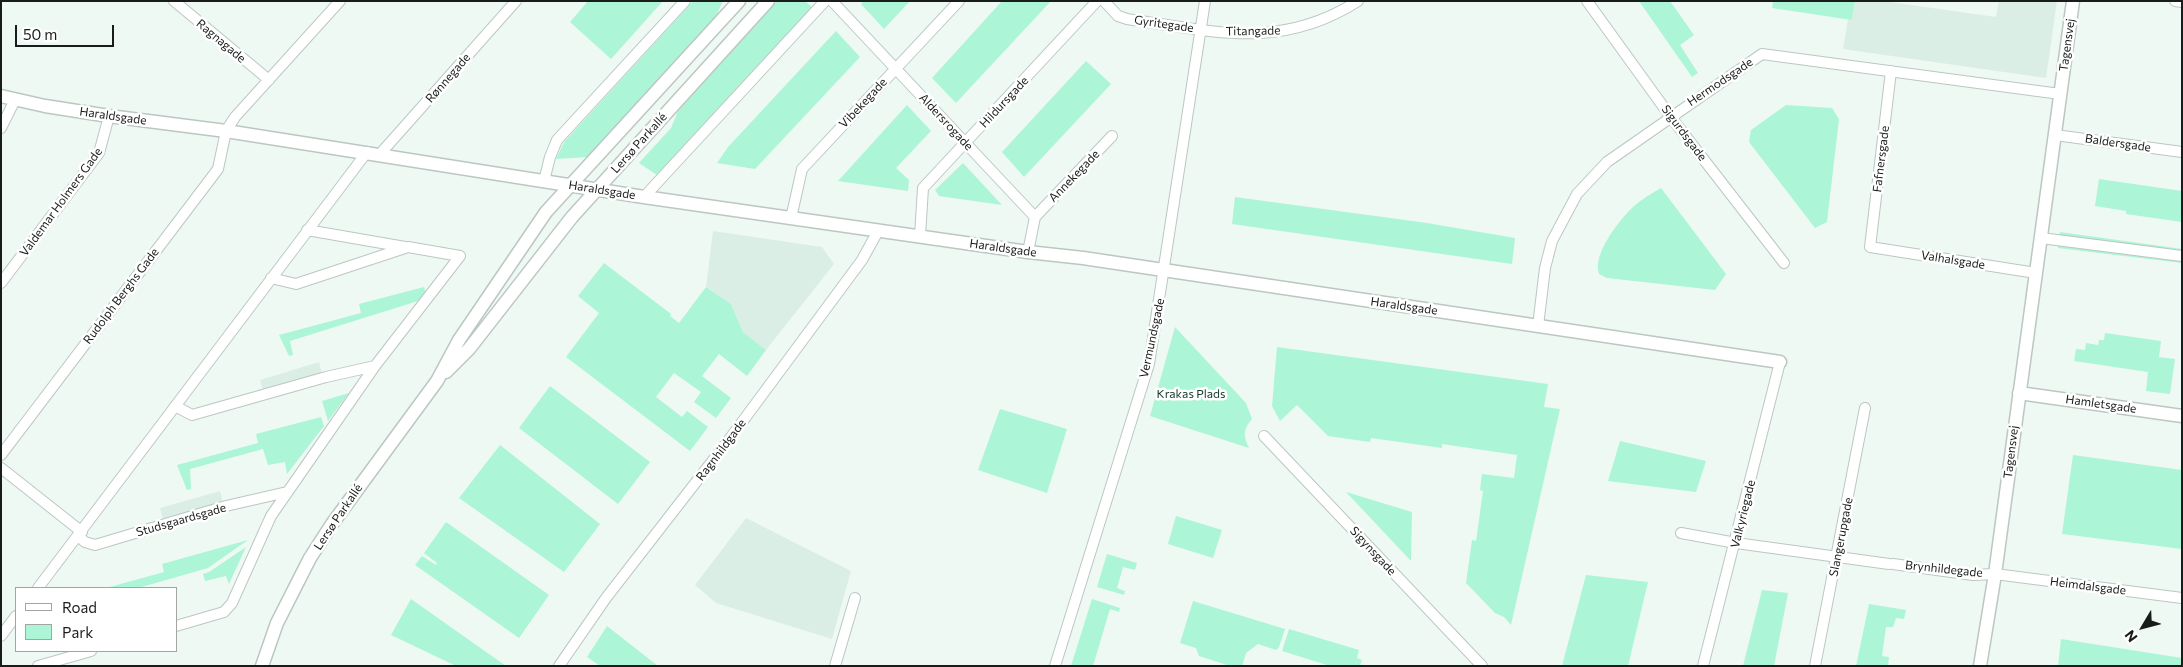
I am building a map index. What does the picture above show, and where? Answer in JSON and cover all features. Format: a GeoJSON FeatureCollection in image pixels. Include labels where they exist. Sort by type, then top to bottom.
{"type":"FeatureCollection","features":[{"type":"Feature","properties":{"kind":"street","name":"Ragnagade"},"geometry":{"type":"LineString","coordinates":[[174,1],[269,80]]}},
{"type":"Feature","properties":{"kind":"street"},"geometry":{"type":"LineString","coordinates":[[226,131],[235,117],[340,1]]}},
{"type":"Feature","properties":{"kind":"street","name":"Rønnegade"},"geometry":{"type":"LineString","coordinates":[[380,154],[516,1]]}},
{"type":"Feature","properties":{"kind":"street"},"geometry":{"type":"LineString","coordinates":[[544,180],[557,140],[684,1]]}},
{"type":"Feature","properties":{"kind":"street","name":"Lersø Parkallé"},"geometry":{"type":"LineString","coordinates":[[437,381],[459,340],[546,212],[739,1]]}},
{"type":"Feature","properties":{"kind":"street","name":"Lersø Parkallé"},"geometry":{"type":"LineString","coordinates":[[262,666],[277,623],[310,558],[353,492],[437,381],[469,349],[572,217],[768,1]]}},
{"type":"Feature","properties":{"kind":"street"},"geometry":{"type":"LineString","coordinates":[[644,197],[825,1]]}},
{"type":"Feature","properties":{"kind":"street","name":"Aldersrogade"},"geometry":{"type":"LineString","coordinates":[[832,1],[1035,217]]}},
{"type":"Feature","properties":{"kind":"street","name":"Vibekegade"},"geometry":{"type":"LineString","coordinates":[[791,218],[802,169],[959,1]]}},
{"type":"Feature","properties":{"kind":"street","name":"Hildursgade"},"geometry":{"type":"LineString","coordinates":[[920,236],[923,188],[966,144],[1097,1]]}},
{"type":"Feature","properties":{"kind":"street","name":"Gyritegade"},"geometry":{"type":"LineString","coordinates":[[1104,1],[1118,16],[1127,19],[1201,29]]}},
{"type":"Feature","properties":{"kind":"street","name":"Vermundsgade"},"geometry":{"type":"LineString","coordinates":[[1056,666],[1149,364],[1205,1]]}},
{"type":"Feature","properties":{"kind":"street","name":"Titangade"},"geometry":{"type":"LineString","coordinates":[[1201,29],[1254,34],[1300,28],[1320,22],[1358,1]]}},
{"type":"Feature","properties":{"kind":"street","name":"Sigurdsgade"},"geometry":{"type":"LineString","coordinates":[[1587,1],[1670,116],[1784,263]]}},
{"type":"Feature","properties":{"kind":"street","name":"Tagensvej"},"geometry":{"type":"LineString","coordinates":[[1980,666],[1995,574],[2073,1]]}},
{"type":"Feature","properties":{"kind":"street"},"geometry":{"type":"LineString","coordinates":[[2175,1],[2182,2]]}},
{"type":"Feature","properties":{"kind":"street","name":"Hermodsgade"},"geometry":{"type":"LineString","coordinates":[[1538,326],[1545,268],[1552,241],[1577,194],[1607,162],[1670,116],[1762,54],[2060,94]]}},
{"type":"Feature","properties":{"kind":"street","name":"Fafnersgade"},"geometry":{"type":"LineString","coordinates":[[1870,247],[1891,71]]}},
{"type":"Feature","properties":{"kind":"street","name":"Haraldsgade"},"geometry":{"type":"LineString","coordinates":[[1,96],[109,116],[367,152],[644,197],[1028,252],[1083,258],[1780,362]]}},
{"type":"Feature","properties":{"kind":"street"},"geometry":{"type":"LineString","coordinates":[[1,128],[15,100]]}},
{"type":"Feature","properties":{"kind":"street","name":"Valdemar Holmers Gade"},"geometry":{"type":"LineString","coordinates":[[1,283],[99,153],[109,116]]}},
{"type":"Feature","properties":{"kind":"street","name":"Rudolph Berghs Gade"},"geometry":{"type":"LineString","coordinates":[[1,455],[218,169],[226,131]]}},
{"type":"Feature","properties":{"kind":"street","name":"Baldersgade"},"geometry":{"type":"LineString","coordinates":[[2055,135],[2182,152]]}},
{"type":"Feature","properties":{"kind":"street","name":"Annekegade"},"geometry":{"type":"LineString","coordinates":[[1035,217],[1112,136]]}},
{"type":"Feature","properties":{"kind":"street"},"geometry":{"type":"LineString","coordinates":[[39,587],[367,152]]}},
{"type":"Feature","properties":{"kind":"street"},"geometry":{"type":"LineString","coordinates":[[1028,252],[1035,217]]}},
{"type":"Feature","properties":{"kind":"street"},"geometry":{"type":"LineString","coordinates":[[178,625],[224,612],[232,603],[270,516],[375,366],[460,256],[307,230]]}},
{"type":"Feature","properties":{"kind":"street","name":"Ragnhildgade"},"geometry":{"type":"LineString","coordinates":[[558,666],[606,598],[731,437],[862,260],[878,230]]}},
{"type":"Feature","properties":{"kind":"street"},"geometry":{"type":"LineString","coordinates":[[2041,238],[2182,256]]}},
{"type":"Feature","properties":{"kind":"street"},"geometry":{"type":"LineString","coordinates":[[271,278],[296,284],[408,247]]}},
{"type":"Feature","properties":{"kind":"street","name":"Valhalsgade"},"geometry":{"type":"LineString","coordinates":[[1870,247],[2036,273]]}},
{"type":"Feature","properties":{"kind":"street","name":"Valkyriegade"},"geometry":{"type":"LineString","coordinates":[[1703,666],[1736,543],[1780,362]]}},
{"type":"Feature","properties":{"kind":"street"},"geometry":{"type":"LineString","coordinates":[[175,406],[192,415],[326,377],[375,366]]}},
{"type":"Feature","properties":{"kind":"street","name":"Hamletsgade"},"geometry":{"type":"LineString","coordinates":[[2019,393],[2182,416]]}},
{"type":"Feature","properties":{"kind":"street","name":"Slangerupgade"},"geometry":{"type":"LineString","coordinates":[[1815,666],[1865,408]]}},
{"type":"Feature","properties":{"kind":"street","name":"Sigynsgade"},"geometry":{"type":"LineString","coordinates":[[1264,436],[1482,666]]}},
{"type":"Feature","properties":{"kind":"street","name":"Studsgaardsgade"},"geometry":{"type":"LineString","coordinates":[[1,468],[80,534],[85,542],[95,545],[229,505],[287,492]]}},
{"type":"Feature","properties":{"kind":"street","name":"Brynhildegade"},"geometry":{"type":"LineString","coordinates":[[1681,533],[1837,558],[1973,574],[1995,574]]}},
{"type":"Feature","properties":{"kind":"street","name":"Heimdalsgade"},"geometry":{"type":"LineString","coordinates":[[1995,574],[2182,598]]}},
{"type":"Feature","properties":{"kind":"street"},"geometry":{"type":"LineString","coordinates":[[835,666],[855,598]]}},
{"type":"Feature","properties":{"kind":"street"},"geometry":{"type":"LineString","coordinates":[[1,636],[15,617]]}},
{"type":"Feature","properties":{"kind":"street"},"geometry":{"type":"LineString","coordinates":[[38,666],[87,652]]}},
{"type":"Feature","properties":{"kind":"shaded area"},"geometry":{"type":"Polygon","coordinates":[[[1855,1],[1883,1],[1996,17],[1999,1],[2057,1],[2046,78],[1843,49],[1848,19],[1852,20],[1855,1]]]}},
{"type":"Feature","properties":{"kind":"shaded area"},"geometry":{"type":"Polygon","coordinates":[[[713,231],[822,247],[834,264],[766,350],[743,332],[731,304],[706,287],[713,231]]]}},
{"type":"Feature","properties":{"kind":"shaded area"},"geometry":{"type":"Polygon","coordinates":[[[319,362],[322,373],[263,391],[260,380],[319,362]]]}},
{"type":"Feature","properties":{"kind":"shaded area"},"geometry":{"type":"Polygon","coordinates":[[[220,491],[223,503],[163,520],[160,508],[220,491]]]}},
{"type":"Feature","properties":{"kind":"shaded area"},"geometry":{"type":"Polygon","coordinates":[[[746,518],[851,571],[832,639],[716,603],[695,585],[746,518]]]}},
{"type":"Feature","properties":{"kind":"green space"},"geometry":{"type":"Polygon","coordinates":[[[588,1],[663,1],[611,59],[570,22],[588,1]]]}},
{"type":"Feature","properties":{"kind":"green space"},"geometry":{"type":"Polygon","coordinates":[[[693,1],[723,1],[716,16],[588,157],[556,159],[564,142],[693,1]]]}},
{"type":"Feature","properties":{"kind":"green space"},"geometry":{"type":"Polygon","coordinates":[[[777,1],[805,1],[812,7],[657,175],[639,163],[671,128],[678,111],[777,1]]]}},
{"type":"Feature","properties":{"kind":"green space"},"geometry":{"type":"Polygon","coordinates":[[[863,1],[910,1],[884,29],[861,4],[863,1]]]}},
{"type":"Feature","properties":{"kind":"green space"},"geometry":{"type":"Polygon","coordinates":[[[1002,1],[1051,1],[956,103],[932,78],[1002,1]]]}},
{"type":"Feature","properties":{"kind":"green space"},"geometry":{"type":"Polygon","coordinates":[[[1639,1],[1670,1],[1694,35],[1680,45],[1698,73],[1692,77],[1639,1]]]}},
{"type":"Feature","properties":{"kind":"green space"},"geometry":{"type":"Polygon","coordinates":[[[1773,1],[1855,1],[1852,20],[1772,8],[1773,1]]]}},
{"type":"Feature","properties":{"kind":"green space"},"geometry":{"type":"Polygon","coordinates":[[[836,31],[860,57],[755,169],[717,163],[728,147],[836,31]]]}},
{"type":"Feature","properties":{"kind":"green space"},"geometry":{"type":"Polygon","coordinates":[[[1086,61],[1111,84],[1024,177],[1002,152],[1086,61]]]}},
{"type":"Feature","properties":{"kind":"green space"},"geometry":{"type":"Polygon","coordinates":[[[907,105],[931,131],[896,168],[909,180],[908,191],[838,181],[907,105]]]}},
{"type":"Feature","properties":{"kind":"green space"},"geometry":{"type":"Polygon","coordinates":[[[1786,105],[1832,108],[1839,119],[1827,222],[1815,228],[1749,142],[1751,130],[1786,105]]]}},
{"type":"Feature","properties":{"kind":"green space"},"geometry":{"type":"Polygon","coordinates":[[[963,163],[1002,205],[939,196],[935,190],[963,163]]]}},
{"type":"Feature","properties":{"kind":"green space"},"geometry":{"type":"Polygon","coordinates":[[[2099,179],[2182,191],[2182,222],[2126,214],[2126,211],[2095,206],[2099,179]]]}},
{"type":"Feature","properties":{"kind":"green space"},"geometry":{"type":"Polygon","coordinates":[[[1661,188],[1726,274],[1715,290],[1607,278],[1599,274],[1598,266],[1603,247],[1615,228],[1634,206],[1661,188]]]}},
{"type":"Feature","properties":{"kind":"green space"},"geometry":{"type":"Polygon","coordinates":[[[1235,197],[1427,223],[1515,238],[1512,264],[1232,224],[1235,197]]]}},
{"type":"Feature","properties":{"kind":"green space"},"geometry":{"type":"Polygon","coordinates":[[[2060,232],[2182,249],[2182,263],[2058,248],[2060,232]]]}},
{"type":"Feature","properties":{"kind":"green space"},"geometry":{"type":"Polygon","coordinates":[[[604,263],[671,314],[670,316],[679,323],[706,287],[731,304],[743,332],[766,350],[747,376],[719,354],[702,376],[731,398],[716,418],[694,402],[701,392],[674,373],[656,397],[682,417],[687,411],[708,427],[690,451],[566,357],[599,313],[578,296],[604,263]]]}},
{"type":"Feature","properties":{"kind":"green space"},"geometry":{"type":"Polygon","coordinates":[[[424,287],[426,294],[418,301],[290,341],[293,355],[289,356],[279,335],[361,313],[359,304],[424,287]]]}},
{"type":"Feature","properties":{"kind":"green space","name":"Krakas Plads"},"geometry":{"type":"Polygon","coordinates":[[[1175,327],[1246,403],[1252,419],[1245,433],[1249,448],[1150,416],[1175,327]]]}},
{"type":"Feature","properties":{"kind":"green space"},"geometry":{"type":"Polygon","coordinates":[[[2105,333],[2161,341],[2159,357],[2175,359],[2170,394],[2146,391],[2148,372],[2074,361],[2076,349],[2085,350],[2086,343],[2098,345],[2099,340],[2104,340],[2105,333]]]}},
{"type":"Feature","properties":{"kind":"green space"},"geometry":{"type":"Polygon","coordinates":[[[1277,347],[1548,384],[1544,407],[1560,409],[1511,625],[1504,617],[1495,613],[1466,583],[1472,540],[1476,541],[1483,491],[1480,490],[1482,474],[1514,478],[1517,455],[1442,444],[1442,448],[1371,438],[1370,442],[1328,436],[1297,405],[1280,421],[1272,406],[1277,347]]]}},
{"type":"Feature","properties":{"kind":"green space"},"geometry":{"type":"Polygon","coordinates":[[[550,386],[650,462],[618,504],[519,428],[550,386]]]}},
{"type":"Feature","properties":{"kind":"green space"},"geometry":{"type":"Polygon","coordinates":[[[349,393],[328,421],[322,401],[349,393]]]}},
{"type":"Feature","properties":{"kind":"green space"},"geometry":{"type":"Polygon","coordinates":[[[1000,409],[1067,429],[1047,493],[978,470],[1000,409]]]}},
{"type":"Feature","properties":{"kind":"green space"},"geometry":{"type":"Polygon","coordinates":[[[321,417],[324,426],[287,474],[285,462],[268,465],[263,449],[190,469],[191,489],[187,490],[177,465],[258,443],[256,434],[321,417]]]}},
{"type":"Feature","properties":{"kind":"green space"},"geometry":{"type":"Polygon","coordinates":[[[1620,441],[1706,461],[1696,492],[1608,481],[1620,441]]]}},
{"type":"Feature","properties":{"kind":"green space"},"geometry":{"type":"Polygon","coordinates":[[[500,445],[600,524],[564,572],[459,498],[500,445]]]}},
{"type":"Feature","properties":{"kind":"green space"},"geometry":{"type":"Polygon","coordinates":[[[2073,455],[2182,470],[2182,549],[2062,534],[2073,455]]]}},
{"type":"Feature","properties":{"kind":"green space"},"geometry":{"type":"Polygon","coordinates":[[[1346,492],[1412,512],[1411,561],[1346,492]]]}},
{"type":"Feature","properties":{"kind":"green space"},"geometry":{"type":"Polygon","coordinates":[[[1176,516],[1222,530],[1213,558],[1168,544],[1176,516]]]}},
{"type":"Feature","properties":{"kind":"green space"},"geometry":{"type":"Polygon","coordinates":[[[446,522],[549,595],[519,638],[415,565],[422,556],[436,565],[437,563],[424,553],[446,522]]]}},
{"type":"Feature","properties":{"kind":"green space"},"geometry":{"type":"Polygon","coordinates":[[[248,540],[208,568],[142,587],[110,587],[164,572],[162,564],[248,540]]]}},
{"type":"Feature","properties":{"kind":"green space"},"geometry":{"type":"Polygon","coordinates":[[[246,547],[229,584],[226,576],[205,581],[203,574],[246,547]]]}},
{"type":"Feature","properties":{"kind":"green space"},"geometry":{"type":"Polygon","coordinates":[[[1107,554],[1137,563],[1135,570],[1123,567],[1117,588],[1125,591],[1124,595],[1097,587],[1107,554]]]}},
{"type":"Feature","properties":{"kind":"green space"},"geometry":{"type":"Polygon","coordinates":[[[1586,575],[1648,582],[1628,666],[1562,666],[1586,575]]]}},
{"type":"Feature","properties":{"kind":"green space"},"geometry":{"type":"Polygon","coordinates":[[[1762,590],[1788,593],[1774,666],[1743,666],[1762,590]]]}},
{"type":"Feature","properties":{"kind":"green space"},"geometry":{"type":"Polygon","coordinates":[[[411,599],[506,666],[456,666],[391,635],[411,599]]]}},
{"type":"Feature","properties":{"kind":"green space"},"geometry":{"type":"Polygon","coordinates":[[[1092,599],[1120,608],[1119,612],[1110,609],[1093,666],[1071,666],[1092,599]]]}},
{"type":"Feature","properties":{"kind":"green space"},"geometry":{"type":"Polygon","coordinates":[[[1193,601],[1285,629],[1279,647],[1276,650],[1258,644],[1246,653],[1242,666],[1230,666],[1199,656],[1196,648],[1180,643],[1193,601]]]}},
{"type":"Feature","properties":{"kind":"green space"},"geometry":{"type":"Polygon","coordinates":[[[1869,604],[1906,610],[1904,619],[1896,618],[1893,627],[1886,627],[1882,656],[1889,657],[1888,666],[1856,666],[1869,604]]]}},
{"type":"Feature","properties":{"kind":"green space"},"geometry":{"type":"Polygon","coordinates":[[[607,626],[658,666],[600,666],[587,657],[607,626]]]}},
{"type":"Feature","properties":{"kind":"green space"},"geometry":{"type":"Polygon","coordinates":[[[1289,629],[1359,650],[1357,658],[1362,660],[1360,666],[1330,666],[1282,651],[1289,629]]]}},
{"type":"Feature","properties":{"kind":"green space"},"geometry":{"type":"Polygon","coordinates":[[[2061,639],[2182,658],[2182,666],[2058,666],[2061,639]]]}}]}
